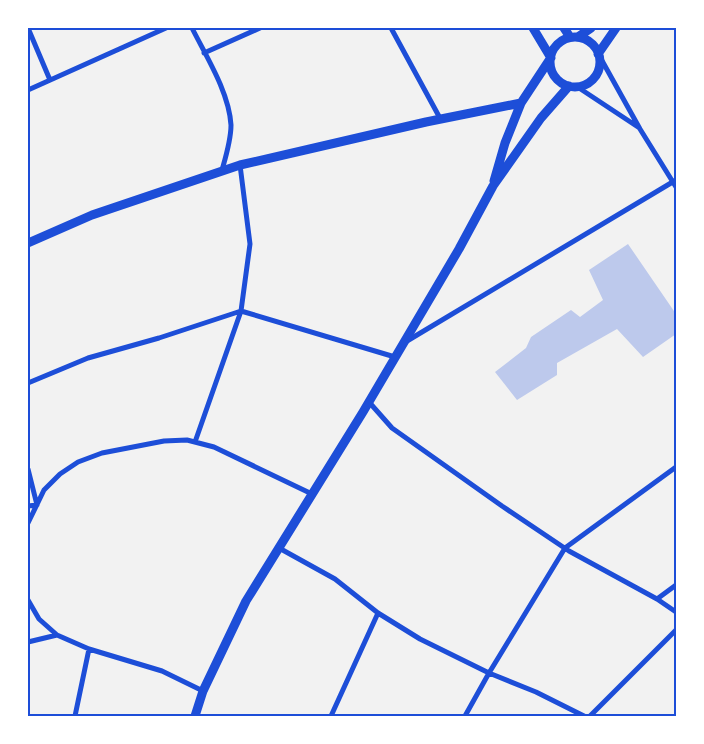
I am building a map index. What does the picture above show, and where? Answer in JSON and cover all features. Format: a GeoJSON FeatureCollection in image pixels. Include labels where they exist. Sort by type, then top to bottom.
{"type":"FeatureCollection","features":[{"type":"Feature","properties":{"kind":"street"},"geometry":{"type":"LineString","coordinates":[[28,28],[50,80]]}},
{"type":"Feature","properties":{"kind":"street"},"geometry":{"type":"LineString","coordinates":[[28,90],[166,28]]}},
{"type":"Feature","properties":{"kind":"street"},"geometry":{"type":"LineString","coordinates":[[192,28],[227,100],[231,125],[229,148],[222,171]]}},
{"type":"Feature","properties":{"kind":"street"},"geometry":{"type":"LineString","coordinates":[[204,53],[260,28]]}},
{"type":"Feature","properties":{"kind":"street"},"geometry":{"type":"LineString","coordinates":[[391,28],[441,120]]}},
{"type":"Feature","properties":{"kind":"street"},"geometry":{"type":"LineString","coordinates":[[533,28],[551,58]]}},
{"type":"Feature","properties":{"kind":"street"},"geometry":{"type":"LineString","coordinates":[[403,343],[676,183],[640,129],[592,44],[586,39],[574,37],[564,28]]}},
{"type":"Feature","properties":{"kind":"street"},"geometry":{"type":"LineString","coordinates":[[591,28],[574,37],[563,40],[557,45],[552,52],[551,58],[555,76],[561,82],[573,86],[640,129]]}},
{"type":"Feature","properties":{"kind":"street"},"geometry":{"type":"LineString","coordinates":[[195,716],[203,690],[246,601],[395,357],[459,249],[493,186],[541,118],[573,86],[586,84],[597,73],[599,56],[616,28]]}},
{"type":"Feature","properties":{"kind":"street"},"geometry":{"type":"LineString","coordinates":[[493,186],[498,165],[521,103],[551,58]]}},
{"type":"Feature","properties":{"kind":"street"},"geometry":{"type":"LineString","coordinates":[[28,243],[92,216],[240,165],[521,103]]}},
{"type":"Feature","properties":{"kind":"street"},"geometry":{"type":"LineString","coordinates":[[195,442],[241,311],[250,244],[240,165]]}},
{"type":"Feature","properties":{"kind":"street"},"geometry":{"type":"LineString","coordinates":[[28,384],[88,358],[159,338],[241,311],[395,357]]}},
{"type":"Feature","properties":{"kind":"street"},"geometry":{"type":"LineString","coordinates":[[368,402],[392,428],[494,501],[564,548],[676,612]]}},
{"type":"Feature","properties":{"kind":"street"},"geometry":{"type":"LineString","coordinates":[[28,523],[44,490],[60,474],[78,462],[102,453],[164,441],[187,440],[214,447],[312,494]]}},
{"type":"Feature","properties":{"kind":"street"},"geometry":{"type":"LineString","coordinates":[[465,716],[564,548],[676,467]]}},
{"type":"Feature","properties":{"kind":"street"},"geometry":{"type":"LineString","coordinates":[[28,469],[37,505]]}},
{"type":"Feature","properties":{"kind":"street"},"geometry":{"type":"LineString","coordinates":[[28,506],[37,505]]}},
{"type":"Feature","properties":{"kind":"street"},"geometry":{"type":"LineString","coordinates":[[279,548],[335,579],[378,613],[420,639],[584,716]]}},
{"type":"Feature","properties":{"kind":"street"},"geometry":{"type":"LineString","coordinates":[[656,599],[676,585]]}},
{"type":"Feature","properties":{"kind":"street"},"geometry":{"type":"LineString","coordinates":[[28,600],[39,619],[57,635],[89,649],[162,671],[203,690]]}},
{"type":"Feature","properties":{"kind":"street"},"geometry":{"type":"LineString","coordinates":[[331,716],[378,613]]}},
{"type":"Feature","properties":{"kind":"street"},"geometry":{"type":"LineString","coordinates":[[590,716],[676,630]]}},
{"type":"Feature","properties":{"kind":"street"},"geometry":{"type":"LineString","coordinates":[[28,642],[57,635]]}},
{"type":"Feature","properties":{"kind":"street"},"geometry":{"type":"LineString","coordinates":[[75,716],[89,649]]}},
{"type":"Feature","properties":{"kind":"building"},"geometry":{"type":"Polygon","coordinates":[[[628,244],[676,314],[676,334],[643,357],[617,329],[557,363],[557,375],[517,400],[495,372],[526,348],[531,337],[571,310],[580,317],[603,300],[589,270],[628,244]]]}}]}
